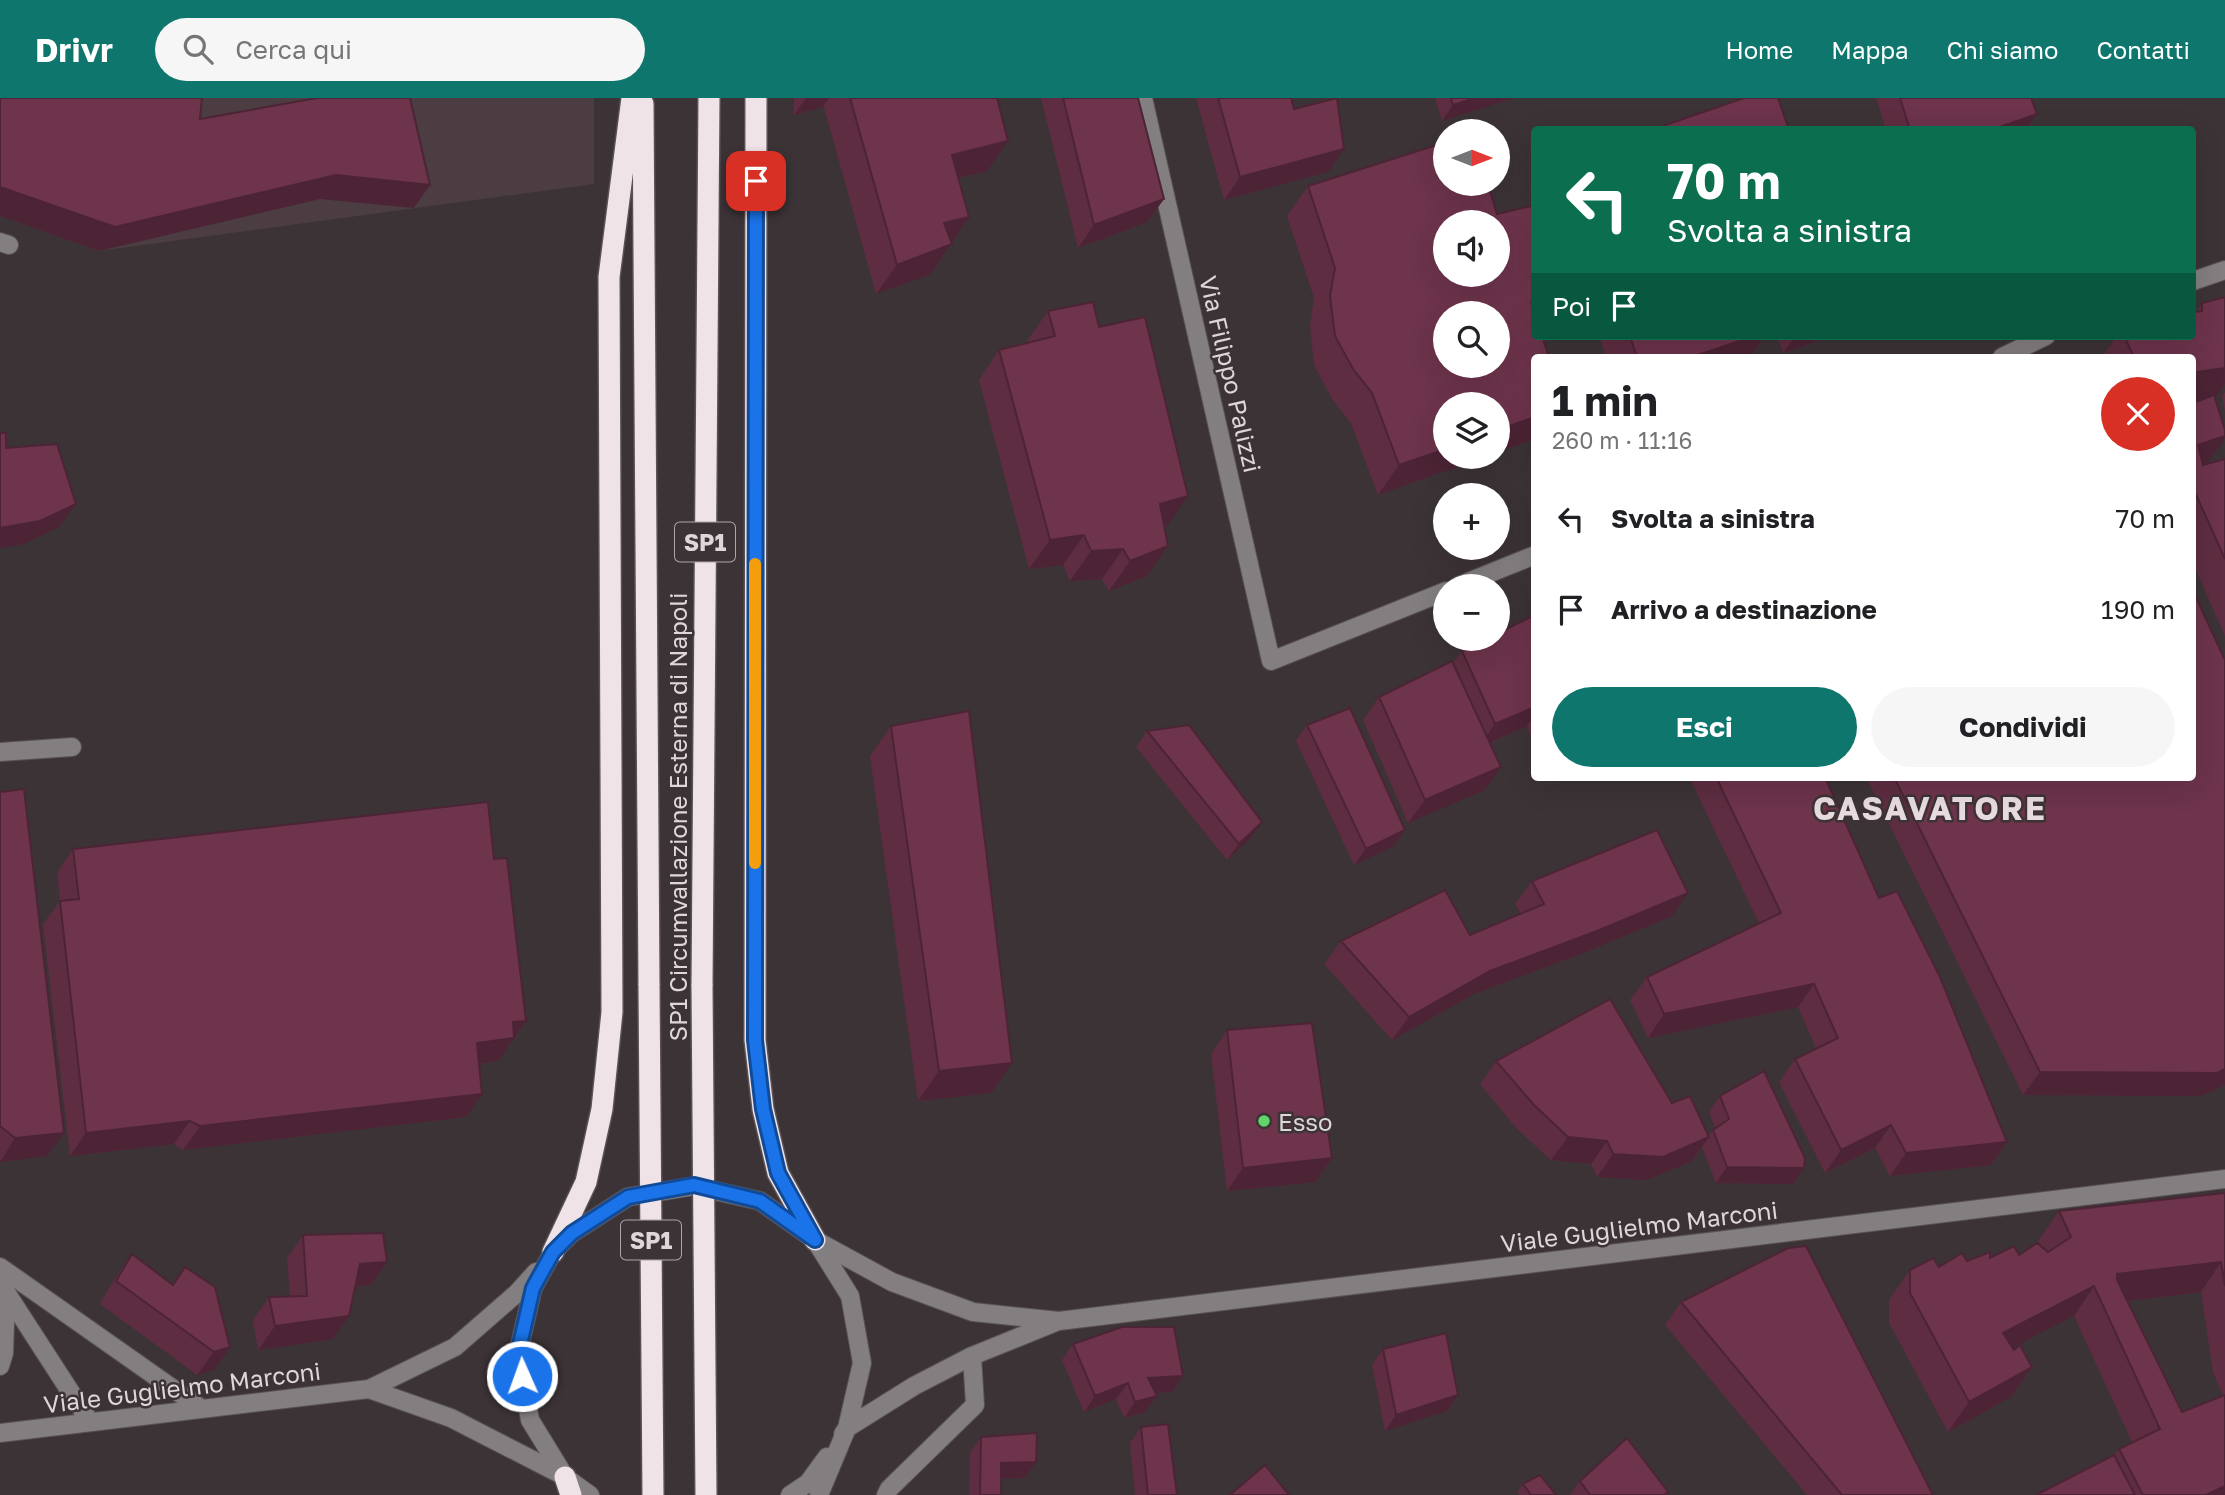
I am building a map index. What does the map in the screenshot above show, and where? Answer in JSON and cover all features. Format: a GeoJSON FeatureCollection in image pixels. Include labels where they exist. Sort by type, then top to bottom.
{"type":"FeatureCollection","features":[{"type":"Feature","properties":{"kind":"highway"},"geometry":{"type":"LineString","coordinates":[[553,1252],[586,1182],[602,1109],[612,1012],[609,277],[632,98]]}},
{"type":"Feature","properties":{"kind":"highway","name":"SP1 Circumvallazione Esterna di Napoli"},"geometry":{"type":"LineString","coordinates":[[642,98],[653,1495]]}},
{"type":"Feature","properties":{"kind":"highway","name":"SP1 Circumvallazione Esterna di Napoli"},"geometry":{"type":"LineString","coordinates":[[706,1495],[702,986],[709,98]]}},
{"type":"Feature","properties":{"kind":"highway"},"geometry":{"type":"LineString","coordinates":[[756,98],[755,1040],[763,1109],[778,1173],[815,1240]]}},
{"type":"Feature","properties":{"kind":"street","name":"Via Filippo Palizzi"},"geometry":{"type":"LineString","coordinates":[[1143,98],[1271,661],[1433,596]]}},
{"type":"Feature","properties":{"kind":"street"},"geometry":{"type":"LineString","coordinates":[[2196,280],[2225,270]]}},
{"type":"Feature","properties":{"kind":"street"},"geometry":{"type":"LineString","coordinates":[[2008,354],[2038,340]]}},
{"type":"Feature","properties":{"kind":"street"},"geometry":{"type":"LineString","coordinates":[[1488,574],[1531,557]]}},
{"type":"Feature","properties":{"kind":"street"},"geometry":{"type":"LineString","coordinates":[[0,752],[72,747]]}},
{"type":"Feature","properties":{"kind":"street","name":"Viale Guglielmo Marconi"},"geometry":{"type":"LineString","coordinates":[[0,1433],[369,1389],[454,1347],[517,1293],[572,1233],[628,1197],[694,1185],[760,1201],[815,1240],[892,1282],[974,1312],[1059,1321],[2225,1179]]}},
{"type":"Feature","properties":{"kind":"street"},"geometry":{"type":"LineString","coordinates":[[815,1240],[850,1297],[862,1363],[847,1428],[819,1495]]}},
{"type":"Feature","properties":{"kind":"street"},"geometry":{"type":"LineString","coordinates":[[553,1252],[533,1288],[518,1353],[530,1420],[568,1486],[590,1495]]}},
{"type":"Feature","properties":{"kind":"street"},"geometry":{"type":"LineString","coordinates":[[0,1267],[202,1409]]}},
{"type":"Feature","properties":{"kind":"street"},"geometry":{"type":"LineString","coordinates":[[0,1366],[4,1353],[3,1288]]}},
{"type":"Feature","properties":{"kind":"street"},"geometry":{"type":"LineString","coordinates":[[3,1288],[90,1422]]}},
{"type":"Feature","properties":{"kind":"street","name":"Viale Guglielmo Marconi"},"geometry":{"type":"LineString","coordinates":[[847,1428],[914,1386],[972,1356],[1059,1321]]}},
{"type":"Feature","properties":{"kind":"street"},"geometry":{"type":"LineString","coordinates":[[886,1495],[975,1405],[972,1356]]}},
{"type":"Feature","properties":{"kind":"street","name":"Viale Guglielmo Marconi"},"geometry":{"type":"LineString","coordinates":[[369,1389],[451,1418],[568,1486]]}},
{"type":"Feature","properties":{"kind":"street"},"geometry":{"type":"LineString","coordinates":[[790,1495],[808,1483],[847,1428]]}},
{"type":"Feature","properties":{"kind":"shaded area"},"geometry":{"type":"Polygon","coordinates":[[[0,98],[594,98],[594,184],[99,251],[0,216],[0,98]]]}},
{"type":"Feature","properties":{"kind":"building"},"geometry":{"type":"Polygon","coordinates":[[[0,98],[202,98],[200,119],[317,98],[410,98],[430,185],[336,175],[115,227],[0,187],[0,98]]]}},
{"type":"Feature","properties":{"kind":"building"},"geometry":{"type":"Polygon","coordinates":[[[850,98],[997,98],[1008,141],[952,155],[969,217],[944,223],[952,244],[897,265],[850,98]]]}},
{"type":"Feature","properties":{"kind":"building"},"geometry":{"type":"Polygon","coordinates":[[[1063,98],[1138,98],[1164,199],[1094,225],[1063,98]]]}},
{"type":"Feature","properties":{"kind":"building"},"geometry":{"type":"Polygon","coordinates":[[[1218,98],[1291,98],[1294,109],[1337,98],[1344,149],[1240,177],[1218,98]]]}},
{"type":"Feature","properties":{"kind":"building"},"geometry":{"type":"Polygon","coordinates":[[[1451,98],[1475,98],[1453,105],[1451,98]]]}},
{"type":"Feature","properties":{"kind":"building"},"geometry":{"type":"Polygon","coordinates":[[[1744,98],[1778,98],[1788,126],[1663,126],[1744,98]]]}},
{"type":"Feature","properties":{"kind":"building"},"geometry":{"type":"Polygon","coordinates":[[[1900,98],[2031,98],[2037,114],[2002,126],[1909,126],[1900,98]]]}},
{"type":"Feature","properties":{"kind":"building"},"geometry":{"type":"Polygon","coordinates":[[[1433,146],[1433,196],[1492,196],[1496,210],[1433,210],[1433,287],[1510,287],[1510,211],[1531,206],[1531,340],[1543,340],[1548,354],[1531,354],[1531,418],[1510,426],[1510,392],[1433,392],[1433,453],[1399,465],[1372,393],[1353,369],[1335,336],[1330,296],[1335,268],[1308,186],[1433,146]]]}},
{"type":"Feature","properties":{"kind":"building"},"geometry":{"type":"Polygon","coordinates":[[[2225,297],[2225,368],[2196,372],[2196,354],[2133,354],[2126,340],[2196,340],[2196,312],[2202,311],[2202,303],[2225,297]]]}},
{"type":"Feature","properties":{"kind":"building"},"geometry":{"type":"Polygon","coordinates":[[[1093,302],[1099,327],[1145,317],[1188,496],[1160,504],[1168,546],[1130,561],[1123,549],[1091,551],[1084,535],[1050,540],[999,350],[1055,336],[1048,311],[1093,302]]]}},
{"type":"Feature","properties":{"kind":"building"},"geometry":{"type":"Polygon","coordinates":[[[1631,340],[1742,340],[1701,354],[1636,354],[1631,340]]]}},
{"type":"Feature","properties":{"kind":"building"},"geometry":{"type":"Polygon","coordinates":[[[2214,395],[2225,430],[2225,436],[2198,445],[2203,465],[2225,459],[2225,559],[2196,495],[2196,402],[2214,395]]]}},
{"type":"Feature","properties":{"kind":"building"},"geometry":{"type":"Polygon","coordinates":[[[0,433],[6,433],[6,448],[57,444],[76,504],[40,521],[0,528],[0,433]]]}},
{"type":"Feature","properties":{"kind":"building"},"geometry":{"type":"Polygon","coordinates":[[[2196,597],[2225,660],[2225,1069],[2217,1073],[2040,1072],[1896,781],[2196,781],[2196,597]]]}},
{"type":"Feature","properties":{"kind":"building"},"geometry":{"type":"Polygon","coordinates":[[[1531,617],[1531,709],[1495,724],[1462,651],[1510,651],[1510,627],[1531,617]]]}},
{"type":"Feature","properties":{"kind":"building"},"geometry":{"type":"Polygon","coordinates":[[[1452,661],[1501,767],[1425,800],[1379,697],[1452,661]]]}},
{"type":"Feature","properties":{"kind":"building"},"geometry":{"type":"Polygon","coordinates":[[[1350,708],[1405,830],[1366,849],[1307,725],[1350,708]]]}},
{"type":"Feature","properties":{"kind":"building"},"geometry":{"type":"Polygon","coordinates":[[[969,711],[1012,1063],[939,1071],[891,726],[969,711]]]}},
{"type":"Feature","properties":{"kind":"building"},"geometry":{"type":"Polygon","coordinates":[[[1189,725],[1262,822],[1239,844],[1147,731],[1189,725]]]}},
{"type":"Feature","properties":{"kind":"building"},"geometry":{"type":"Polygon","coordinates":[[[1718,781],[1827,781],[1879,898],[1897,891],[1940,977],[2007,1142],[1906,1153],[1891,1125],[1841,1150],[1795,1059],[1838,1038],[1814,984],[1664,1014],[1647,977],[1781,913],[1718,781]]]}},
{"type":"Feature","properties":{"kind":"building"},"geometry":{"type":"Polygon","coordinates":[[[24,789],[64,1133],[15,1138],[0,1126],[0,792],[24,789]]]}},
{"type":"Feature","properties":{"kind":"building"},"geometry":{"type":"Polygon","coordinates":[[[488,802],[494,859],[507,858],[526,1021],[513,1022],[514,1038],[477,1043],[482,1094],[200,1126],[190,1121],[86,1133],[60,901],[79,899],[73,849],[488,802]]]}},
{"type":"Feature","properties":{"kind":"building"},"geometry":{"type":"Polygon","coordinates":[[[1657,830],[1688,893],[1490,971],[1409,1017],[1341,941],[1445,890],[1470,935],[1544,904],[1532,881],[1657,830]]]}},
{"type":"Feature","properties":{"kind":"building"},"geometry":{"type":"Polygon","coordinates":[[[1610,999],[1672,1103],[1690,1096],[1709,1137],[1663,1157],[1613,1154],[1607,1141],[1568,1137],[1534,1105],[1496,1061],[1610,999]]]}},
{"type":"Feature","properties":{"kind":"building"},"geometry":{"type":"Polygon","coordinates":[[[1312,1023],[1332,1158],[1243,1168],[1227,1030],[1312,1023]]]}},
{"type":"Feature","properties":{"kind":"building"},"geometry":{"type":"Polygon","coordinates":[[[1764,1071],[1805,1158],[1804,1168],[1727,1167],[1713,1130],[1729,1119],[1720,1096],[1764,1071]]]}},
{"type":"Feature","properties":{"kind":"building"},"geometry":{"type":"Polygon","coordinates":[[[2225,1193],[2225,1286],[2221,1262],[2117,1274],[2117,1280],[2182,1412],[2225,1395],[2225,1486],[2206,1495],[2143,1495],[2119,1449],[2160,1429],[2094,1286],[2003,1333],[2014,1350],[2020,1345],[2032,1367],[1969,1402],[1910,1293],[1910,1270],[1933,1258],[1939,1267],[1962,1253],[1967,1261],[1990,1252],[1990,1258],[2014,1246],[2019,1255],[2037,1243],[2048,1252],[2071,1237],[2059,1211],[2225,1193]]]}},
{"type":"Feature","properties":{"kind":"building"},"geometry":{"type":"Polygon","coordinates":[[[383,1233],[387,1262],[360,1264],[349,1316],[275,1326],[269,1297],[307,1296],[303,1235],[383,1233]]]}},
{"type":"Feature","properties":{"kind":"building"},"geometry":{"type":"Polygon","coordinates":[[[1806,1246],[1933,1495],[1842,1495],[1681,1302],[1788,1248],[1806,1246]]]}},
{"type":"Feature","properties":{"kind":"building"},"geometry":{"type":"Polygon","coordinates":[[[132,1254],[173,1285],[185,1267],[215,1287],[230,1347],[214,1352],[116,1281],[132,1254]]]}},
{"type":"Feature","properties":{"kind":"building"},"geometry":{"type":"Polygon","coordinates":[[[1122,1327],[1174,1327],[1183,1376],[1148,1378],[1157,1396],[1135,1402],[1128,1383],[1095,1396],[1073,1344],[1122,1327]]]}},
{"type":"Feature","properties":{"kind":"building"},"geometry":{"type":"Polygon","coordinates":[[[1446,1333],[1458,1395],[1396,1415],[1383,1349],[1446,1333]]]}},
{"type":"Feature","properties":{"kind":"building"},"geometry":{"type":"Polygon","coordinates":[[[1168,1424],[1177,1495],[1148,1495],[1141,1427],[1168,1424]]]}},
{"type":"Feature","properties":{"kind":"building"},"geometry":{"type":"Polygon","coordinates":[[[1037,1433],[1036,1462],[1001,1463],[1001,1495],[980,1495],[981,1437],[1037,1433]]]}},
{"type":"Feature","properties":{"kind":"building"},"geometry":{"type":"Polygon","coordinates":[[[1627,1438],[1668,1492],[1664,1495],[1590,1495],[1580,1481],[1627,1438]]]}},
{"type":"Feature","properties":{"kind":"building"},"geometry":{"type":"Polygon","coordinates":[[[2114,1455],[2135,1495],[2036,1495],[2114,1455]]]}},
{"type":"Feature","properties":{"kind":"building"},"geometry":{"type":"Polygon","coordinates":[[[1265,1465],[1289,1495],[1230,1495],[1265,1465]]]}},
{"type":"Feature","properties":{"kind":"building"},"geometry":{"type":"Polygon","coordinates":[[[1540,1475],[1556,1495],[1531,1495],[1523,1484],[1540,1475]]]}},
{"type":"Feature","properties":{"kind":"slow traffic"},"geometry":{"type":"LineString","coordinates":[[755,564],[755,863]]}},
{"type":"Feature","properties":{"kind":"place","name":"Esso"},"geometry":{"type":"Point","coordinates":[1264,1121]}},
{"type":"Feature","properties":{"kind":"district","name":"CASAVATORE"},"geometry":{"type":"Point","coordinates":[1930,808]}},
{"type":"Feature","properties":{"kind":"route"},"geometry":{"type":"LineString","coordinates":[[522,1376],[518,1353],[533,1288],[553,1252],[572,1233],[628,1197],[694,1185],[760,1201],[815,1240],[778,1173],[763,1109],[755,1040],[756,181]]}}]}
